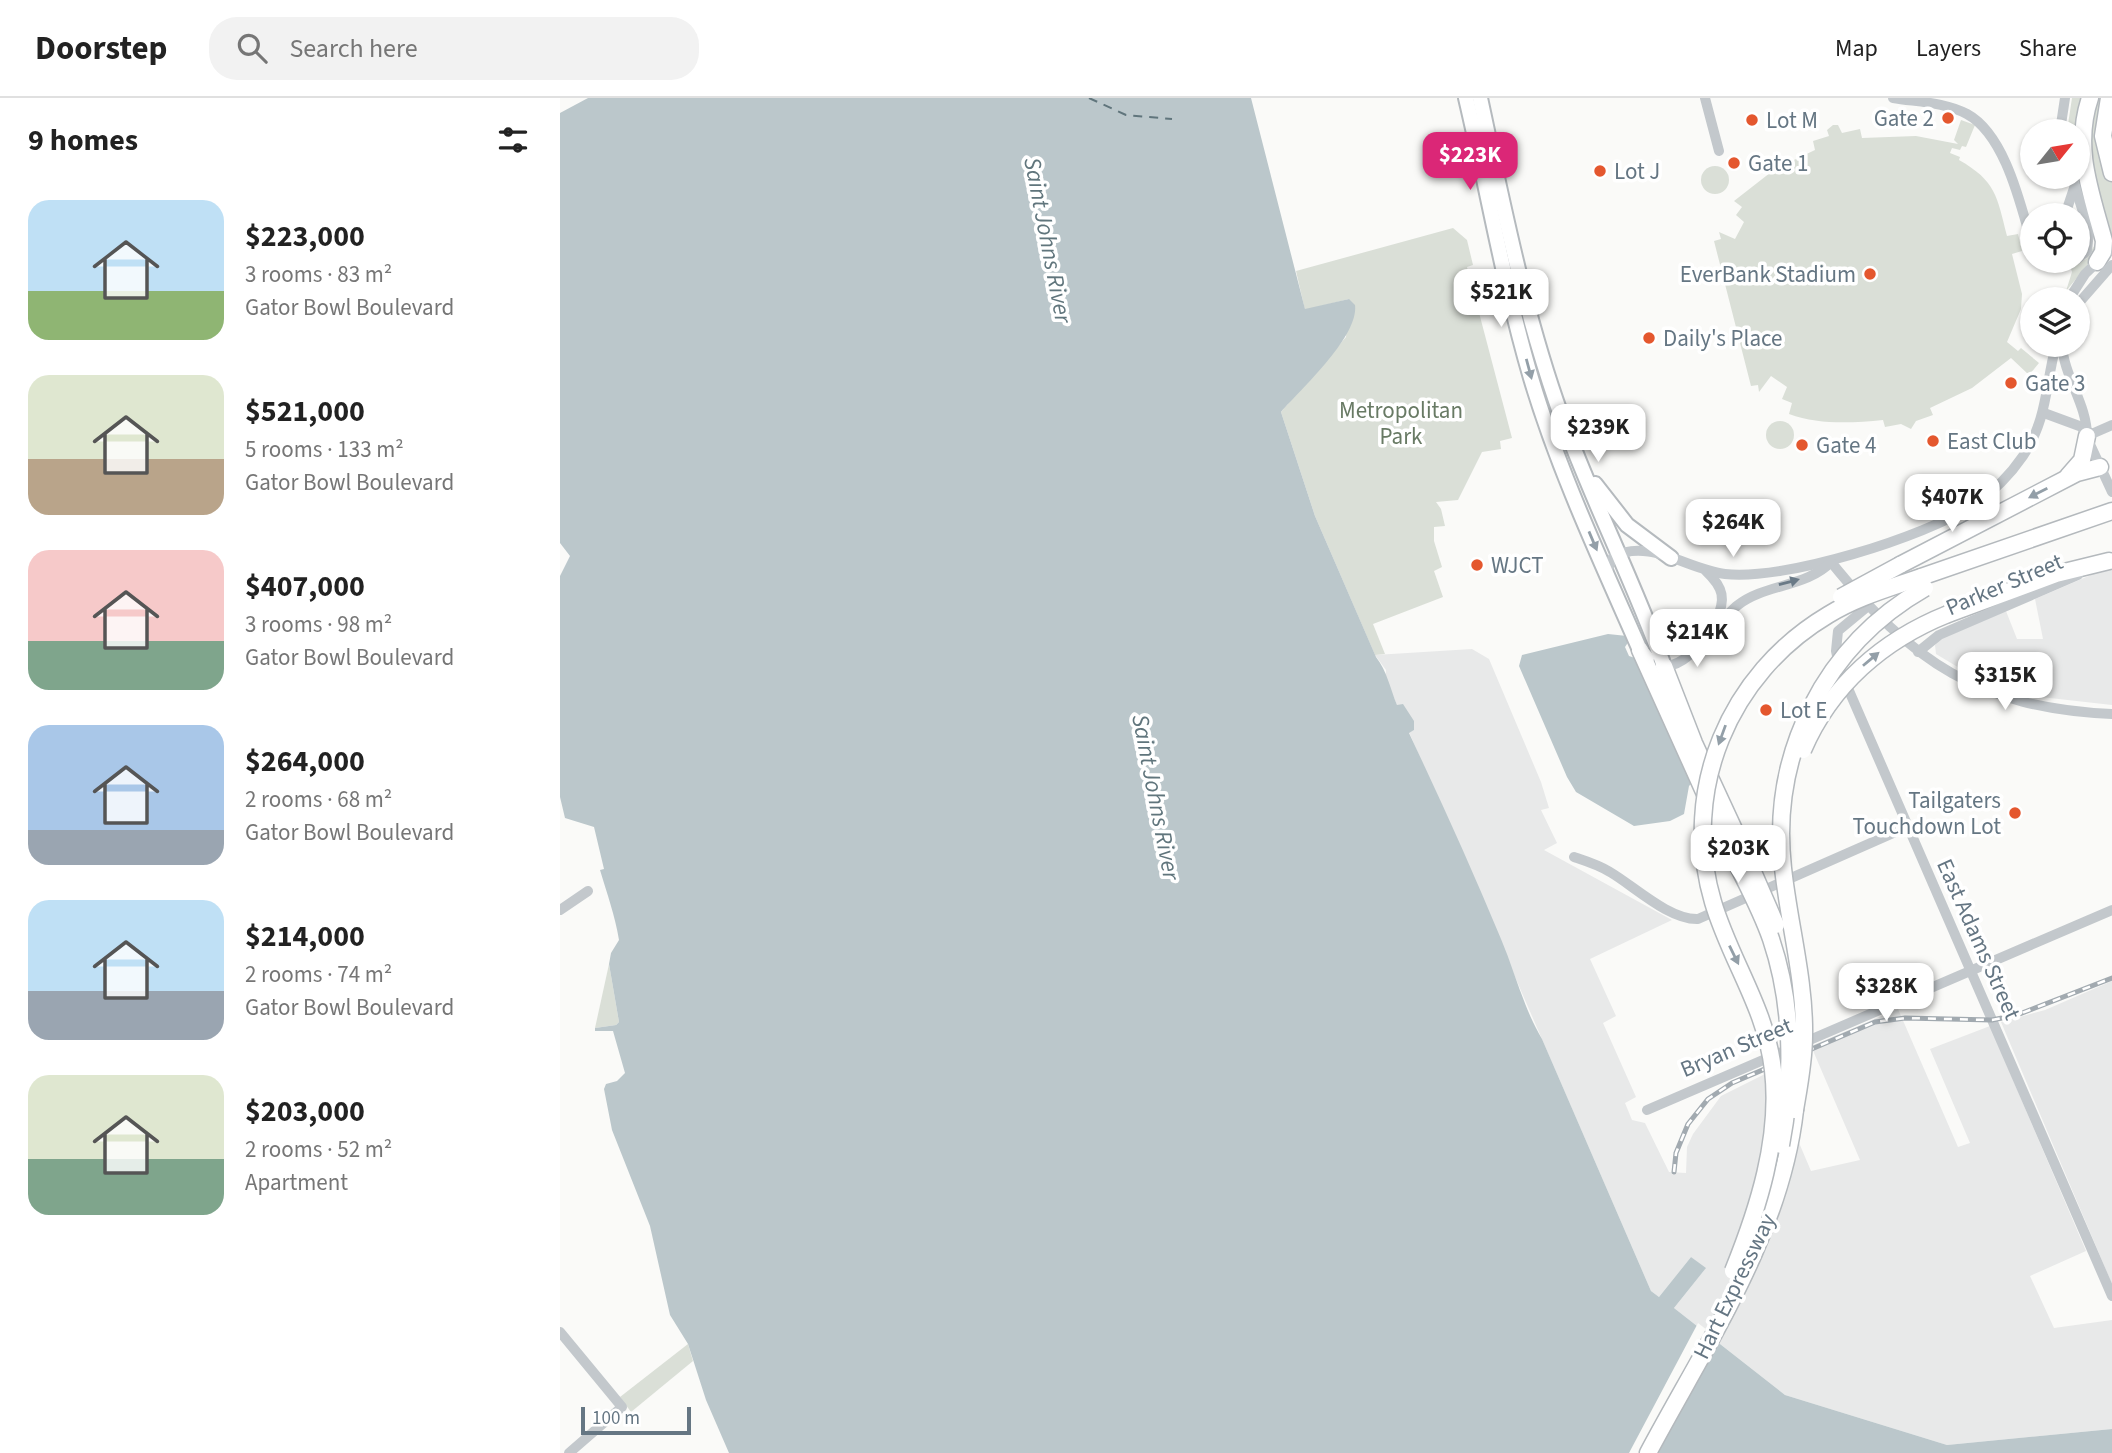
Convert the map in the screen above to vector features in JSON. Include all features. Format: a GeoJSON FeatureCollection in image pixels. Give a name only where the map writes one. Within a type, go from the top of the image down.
{"type":"FeatureCollection","features":[{"type":"Feature","properties":{"kind":"highway"},"geometry":{"type":"LineString","coordinates":[[2090,98],[2083,123],[2082,151],[2104,240],[2104,264]]}},
{"type":"Feature","properties":{"kind":"highway"},"geometry":{"type":"LineString","coordinates":[[2109,98],[2103,136],[2112,173]]}},
{"type":"Feature","properties":{"kind":"highway"},"geometry":{"type":"LineString","coordinates":[[2063,480],[2082,460],[2087,436]]}},
{"type":"Feature","properties":{"kind":"highway"},"geometry":{"type":"LineString","coordinates":[[1733,1270],[1763,1178],[1772,1136],[1775,1098],[1765,1026],[1717,915],[1704,855],[1704,816],[1709,782],[1720,740],[1738,700],[1759,663],[1797,625],[1828,604],[2063,480],[2100,467]]}},
{"type":"Feature","properties":{"kind":"highway"},"geometry":{"type":"LineString","coordinates":[[1738,700],[1787,645],[1842,607],[2112,511]]}},
{"type":"Feature","properties":{"kind":"highway"},"geometry":{"type":"LineString","coordinates":[[1796,1110],[1804,1045],[1804,1009],[1781,847],[1783,793],[1799,732],[1828,677],[1863,635],[1901,603],[1943,579],[2112,519]]}},
{"type":"Feature","properties":{"kind":"highway"},"geometry":{"type":"LineString","coordinates":[[1781,847],[1785,809],[1794,771],[1809,736],[1826,708],[1852,676],[1878,652],[1914,629],[1948,614],[2056,574],[2111,561]]}},
{"type":"Feature","properties":{"kind":"highway"},"geometry":{"type":"LineString","coordinates":[[1640,650],[1739,853],[1771,911],[1789,975],[1798,1041],[1796,1110]]}},
{"type":"Feature","properties":{"kind":"highway"},"geometry":{"type":"LineString","coordinates":[[1664,666],[1764,922],[1777,962],[1786,1010],[1789,1072],[1784,1128],[1775,1174],[1759,1222],[1733,1270]]}},
{"type":"Feature","properties":{"kind":"highway","name":"Hart Expressway"},"geometry":{"type":"LineString","coordinates":[[1648,1453],[1760,1241],[1783,1178],[1796,1110]]}},
{"type":"Feature","properties":{"kind":"highway","name":"Hart Expressway"},"geometry":{"type":"LineString","coordinates":[[1635,1453],[1733,1270]]}},
{"type":"Feature","properties":{"kind":"main road"},"geometry":{"type":"LineString","coordinates":[[1466,98],[1525,356],[1569,486],[1640,650],[1648,659],[1664,666]]}},
{"type":"Feature","properties":{"kind":"main road"},"geometry":{"type":"LineString","coordinates":[[1480,98],[1528,312],[1572,446],[1664,666]]}},
{"type":"Feature","properties":{"kind":"main road"},"geometry":{"type":"LineString","coordinates":[[1572,446],[1616,513],[1642,537],[1671,558]]}},
{"type":"Feature","properties":{"kind":"street"},"geometry":{"type":"LineString","coordinates":[[1705,98],[1719,151]]}},
{"type":"Feature","properties":{"kind":"street"},"geometry":{"type":"LineString","coordinates":[[1893,98],[1938,104],[1973,118],[2012,173],[2020,203]]}},
{"type":"Feature","properties":{"kind":"street"},"geometry":{"type":"LineString","coordinates":[[2062,119],[2065,98]]}},
{"type":"Feature","properties":{"kind":"street"},"geometry":{"type":"LineString","coordinates":[[2088,287],[2112,248]]}},
{"type":"Feature","properties":{"kind":"street"},"geometry":{"type":"LineString","coordinates":[[2081,287],[2104,264]]}},
{"type":"Feature","properties":{"kind":"street"},"geometry":{"type":"LineString","coordinates":[[1606,573],[1609,561],[1619,554],[1636,549],[1704,570],[1760,575],[1830,562],[1953,517],[1983,498],[2022,457],[2044,413],[2054,357]]}},
{"type":"Feature","properties":{"kind":"street"},"geometry":{"type":"LineString","coordinates":[[2064,357],[2065,368],[2085,418],[2087,436],[2112,492]]}},
{"type":"Feature","properties":{"kind":"street"},"geometry":{"type":"LineString","coordinates":[[2044,413],[2075,422],[2087,436]]}},
{"type":"Feature","properties":{"kind":"street"},"geometry":{"type":"LineString","coordinates":[[2087,436],[2112,425]]}},
{"type":"Feature","properties":{"kind":"street","name":"Parker Street"},"geometry":{"type":"LineString","coordinates":[[1918,652],[1939,635],[2111,561]]}},
{"type":"Feature","properties":{"kind":"street"},"geometry":{"type":"LineString","coordinates":[[1830,562],[1867,607],[1918,652],[1959,677],[2002,695],[2042,706],[2112,714]]}},
{"type":"Feature","properties":{"kind":"street"},"geometry":{"type":"LineString","coordinates":[[1664,666],[1681,663],[1712,630],[1753,595],[1815,574],[1830,562]]}},
{"type":"Feature","properties":{"kind":"street"},"geometry":{"type":"LineString","coordinates":[[1704,570],[1718,584],[1723,595],[1722,608],[1712,630]]}},
{"type":"Feature","properties":{"kind":"street","name":"East Adams Street"},"geometry":{"type":"LineString","coordinates":[[1867,607],[1842,627],[1836,636],[1836,651],[1844,680],[2112,1296]]}},
{"type":"Feature","properties":{"kind":"street"},"geometry":{"type":"LineString","coordinates":[[1574,857],[1608,870],[1651,901],[1684,916],[1698,919],[1907,827]]}},
{"type":"Feature","properties":{"kind":"street"},"geometry":{"type":"LineString","coordinates":[[560,910],[588,891]]}},
{"type":"Feature","properties":{"kind":"street","name":"Bryan Street"},"geometry":{"type":"LineString","coordinates":[[1647,1110],[2112,910]]}},
{"type":"Feature","properties":{"kind":"street"},"geometry":{"type":"LineString","coordinates":[[560,1332],[622,1407],[569,1453]]}},
{"type":"Feature","properties":{"kind":"shaded area"},"geometry":{"type":"Polygon","coordinates":[[[2112,566],[2112,705],[2041,697],[1996,685],[1966,672],[1936,654],[1935,645],[1938,640],[2006,611],[2017,639],[2043,639],[2035,599],[2112,566]]]}},
{"type":"Feature","properties":{"kind":"shaded area"},"geometry":{"type":"Polygon","coordinates":[[[1472,649],[1489,659],[1541,782],[1549,808],[1541,810],[1557,843],[1544,850],[1672,920],[1590,959],[1616,1016],[1603,1023],[1636,1097],[1625,1103],[1632,1120],[1645,1123],[1669,1172],[1686,1173],[1687,1147],[1693,1134],[1721,1096],[1769,1072],[1811,1171],[1860,1160],[1811,1046],[1898,1009],[1958,1147],[1970,1143],[1930,1049],[1990,1026],[2086,1251],[2030,1276],[2054,1328],[2112,1320],[2112,1429],[1947,1445],[1785,1395],[1674,1308],[1705,1269],[1691,1257],[1659,1297],[1651,1291],[1409,732],[1414,730],[1397,705],[1386,680],[1386,670],[1375,655],[1472,649]]]}},
{"type":"Feature","properties":{"kind":"shaded area"},"geometry":{"type":"Polygon","coordinates":[[[2112,981],[2112,1284],[2001,1022],[2045,1010],[2112,981]]]}},
{"type":"Feature","properties":{"kind":"green space"},"geometry":{"type":"Polygon","coordinates":[[[2072,98],[2088,98],[2083,119],[2069,119],[2072,98]]]}},
{"type":"Feature","properties":{"kind":"green space"},"geometry":{"type":"Polygon","coordinates":[[[2097,98],[2106,98],[2112,181],[2112,243],[2096,189],[2090,153],[2092,117],[2097,98]]]}},
{"type":"Feature","properties":{"kind":"green space","name":"EverBank Stadium"},"geometry":{"type":"Polygon","coordinates":[[[1961,120],[1975,125],[1966,147],[1962,146],[1960,150],[1952,148],[1950,153],[1960,157],[1959,160],[1988,183],[1997,200],[2007,236],[2018,234],[2020,252],[2012,254],[2020,287],[2020,311],[2007,342],[2018,351],[2020,349],[2020,357],[2032,357],[2039,363],[2029,375],[2011,358],[1972,388],[1930,408],[1933,415],[1916,421],[1911,429],[1901,424],[1885,427],[1883,420],[1824,422],[1789,414],[1792,403],[1782,399],[1787,387],[1771,376],[1759,392],[1758,385],[1751,386],[1714,241],[1721,239],[1719,232],[1735,239],[1744,222],[1736,215],[1742,207],[1734,201],[1775,169],[1815,150],[1813,141],[1829,136],[1827,130],[1833,125],[1838,125],[1842,133],[1860,129],[1862,138],[1916,136],[1958,144],[1954,140],[1961,120]]]}},
{"type":"Feature","properties":{"kind":"green space"},"geometry":{"type":"Polygon","coordinates":[[[1715,166],[1725,170],[1729,180],[1725,190],[1715,194],[1705,190],[1701,180],[1705,170],[1715,166]]]}},
{"type":"Feature","properties":{"kind":"green space"},"geometry":{"type":"Polygon","coordinates":[[[2090,175],[2100,250],[2090,262],[2090,253],[2096,243],[2090,220],[2090,203],[2085,203],[2082,189],[2090,189],[2090,175]]]}},
{"type":"Feature","properties":{"kind":"green space","name":"Metropolitan Park"},"geometry":{"type":"Polygon","coordinates":[[[1453,228],[1467,240],[1473,265],[1467,267],[1512,438],[1500,441],[1501,449],[1482,452],[1458,500],[1436,502],[1441,509],[1445,526],[1434,527],[1434,541],[1442,567],[1434,571],[1443,597],[1373,624],[1385,654],[1375,655],[1315,516],[1281,412],[1346,337],[1349,299],[1305,310],[1296,271],[1453,228]]]}},
{"type":"Feature","properties":{"kind":"green space"},"geometry":{"type":"Polygon","coordinates":[[[2072,273],[2081,273],[2069,287],[2072,273]]]}},
{"type":"Feature","properties":{"kind":"green space"},"geometry":{"type":"Polygon","coordinates":[[[1780,421],[1790,425],[1794,435],[1790,445],[1780,449],[1770,445],[1766,435],[1770,425],[1780,421]]]}},
{"type":"Feature","properties":{"kind":"green space"},"geometry":{"type":"Polygon","coordinates":[[[609,964],[619,1022],[616,1025],[595,1028],[609,964]]]}},
{"type":"Feature","properties":{"kind":"green space"},"geometry":{"type":"Polygon","coordinates":[[[688,1344],[693,1361],[631,1412],[620,1397],[688,1344]]]}},
{"type":"Feature","properties":{"kind":"water","name":"Saint Johns River"},"geometry":{"type":"Polygon","coordinates":[[[588,98],[1251,98],[1305,309],[1349,299],[1355,305],[1354,318],[1339,346],[1281,412],[1315,516],[1376,657],[1386,674],[1397,705],[1403,704],[1414,721],[1414,730],[1409,733],[1479,887],[1530,1015],[1651,1291],[1659,1297],[1691,1257],[1706,1268],[1674,1308],[1785,1395],[1947,1445],[2112,1429],[2112,1453],[729,1453],[706,1400],[688,1344],[670,1315],[650,1226],[612,1130],[604,1089],[606,1084],[617,1081],[625,1073],[613,1031],[595,1031],[595,1028],[616,1025],[619,1022],[609,964],[611,953],[619,940],[600,870],[604,869],[594,827],[565,818],[560,797],[560,576],[570,556],[560,543],[560,113],[588,98]]]}},
{"type":"Feature","properties":{"kind":"water"},"geometry":{"type":"Polygon","coordinates":[[[1608,634],[1627,636],[1629,641],[1625,647],[1629,656],[1635,658],[1693,782],[1689,786],[1684,814],[1670,821],[1634,826],[1576,792],[1519,666],[1522,655],[1608,634]]]}},
{"type":"Feature","properties":{"kind":"pier"},"geometry":{"type":"Polygon","coordinates":[[[1698,1323],[1716,1337],[1654,1453],[1629,1453],[1698,1323]]]}},
{"type":"Feature","properties":{"kind":"ferry route"},"geometry":{"type":"LineString","coordinates":[[1089,98],[1126,115],[1172,119]]}},
{"type":"Feature","properties":{"kind":"railway"},"geometry":{"type":"LineString","coordinates":[[1674,1172],[1676,1153],[1688,1124],[1708,1099],[1732,1083],[1875,1022],[1905,1018],[1992,1020],[2017,1015],[2112,978]]}},
{"type":"Feature","properties":{"kind":"place","name":"Gate 2"},"geometry":{"type":"Point","coordinates":[1948,118]}},
{"type":"Feature","properties":{"kind":"place","name":"Lot M"},"geometry":{"type":"Point","coordinates":[1752,120]}},
{"type":"Feature","properties":{"kind":"place","name":"Gate 1"},"geometry":{"type":"Point","coordinates":[1734,163]}},
{"type":"Feature","properties":{"kind":"place","name":"Lot J"},"geometry":{"type":"Point","coordinates":[1600,171]}},
{"type":"Feature","properties":{"kind":"place","name":"EverBank Stadium"},"geometry":{"type":"Point","coordinates":[1870,274]}},
{"type":"Feature","properties":{"kind":"place","name":"Daily's Place"},"geometry":{"type":"Point","coordinates":[1649,338]}},
{"type":"Feature","properties":{"kind":"place","name":"Gate 3"},"geometry":{"type":"Point","coordinates":[2011,383]}},
{"type":"Feature","properties":{"kind":"place","name":"East Club"},"geometry":{"type":"Point","coordinates":[1933,441]}},
{"type":"Feature","properties":{"kind":"place","name":"Gate 4"},"geometry":{"type":"Point","coordinates":[1802,445]}},
{"type":"Feature","properties":{"kind":"place","name":"WJCT"},"geometry":{"type":"Point","coordinates":[1477,565]}},
{"type":"Feature","properties":{"kind":"place","name":"Lot E"},"geometry":{"type":"Point","coordinates":[1766,710]}},
{"type":"Feature","properties":{"kind":"place","name":"Tailgaters Touchdown Lot"},"geometry":{"type":"Point","coordinates":[2015,813]}}]}
